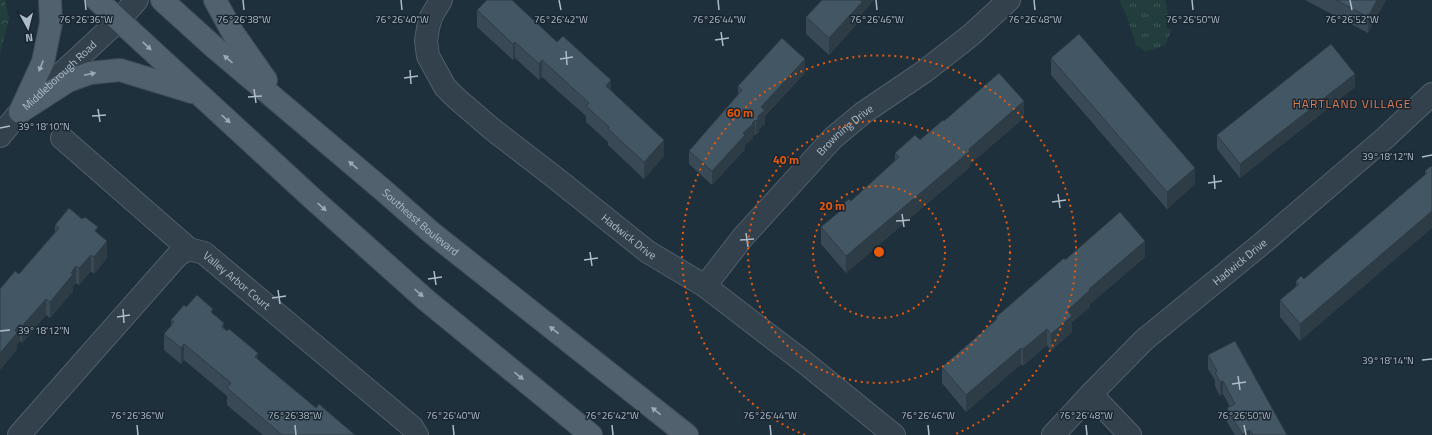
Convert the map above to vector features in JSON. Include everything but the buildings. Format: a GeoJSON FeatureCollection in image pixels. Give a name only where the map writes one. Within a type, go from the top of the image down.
{"type":"FeatureCollection","features":[{"type":"Feature","properties":{"kind":"main road"},"geometry":{"type":"LineString","coordinates":[[20,112],[43,62],[52,23],[50,0]]}},
{"type":"Feature","properties":{"kind":"main road"},"geometry":{"type":"LineString","coordinates":[[97,0],[313,199],[426,300],[591,435]]}},
{"type":"Feature","properties":{"kind":"main road","name":"Southeast Boulevard"},"geometry":{"type":"LineString","coordinates":[[162,0],[432,233],[687,435]]}},
{"type":"Feature","properties":{"kind":"main road"},"geometry":{"type":"LineString","coordinates":[[215,0],[233,33],[290,112]]}},
{"type":"Feature","properties":{"kind":"main road"},"geometry":{"type":"LineString","coordinates":[[20,112],[68,81],[90,73],[120,70],[197,93]]}},
{"type":"Feature","properties":{"kind":"street","name":"Middleborough Road"},"geometry":{"type":"LineString","coordinates":[[0,136],[20,112],[119,20],[137,0]]}},
{"type":"Feature","properties":{"kind":"street","name":"Hadwick Drive"},"geometry":{"type":"LineString","coordinates":[[441,0],[431,17],[428,28],[426,40],[428,56],[445,87],[456,98],[492,129],[648,252],[705,286],[804,362],[894,435]]}},
{"type":"Feature","properties":{"kind":"street","name":"Browning Drive"},"geometry":{"type":"LineString","coordinates":[[705,286],[743,237],[833,138],[863,113],[925,71],[959,44],[1009,0]]}},
{"type":"Feature","properties":{"kind":"street","name":"Hadwick Drive"},"geometry":{"type":"LineString","coordinates":[[1053,435],[1144,340],[1379,144],[1432,94]]}},
{"type":"Feature","properties":{"kind":"street"},"geometry":{"type":"LineString","coordinates":[[62,138],[189,249]]}},
{"type":"Feature","properties":{"kind":"street","name":"Valley Arbor Court"},"geometry":{"type":"LineString","coordinates":[[19,435],[178,255],[189,249],[204,253],[412,427],[417,435]]}},
{"type":"Feature","properties":{"kind":"street"},"geometry":{"type":"LineString","coordinates":[[1091,394],[1130,435]]}},
{"type":"Feature","properties":{"kind":"green space"},"geometry":{"type":"Polygon","coordinates":[[[0,0],[5,0],[9,18],[0,54],[0,0]]]}},
{"type":"Feature","properties":{"kind":"green space"},"geometry":{"type":"Polygon","coordinates":[[[1119,0],[1165,0],[1168,14],[1166,28],[1172,29],[1165,45],[1145,51],[1136,45],[1127,17],[1119,0]]]}},
{"type":"Feature","properties":{"kind":"district","name":"HARTLAND VILLAGE"},"geometry":{"type":"Point","coordinates":[1352,103]}}]}
